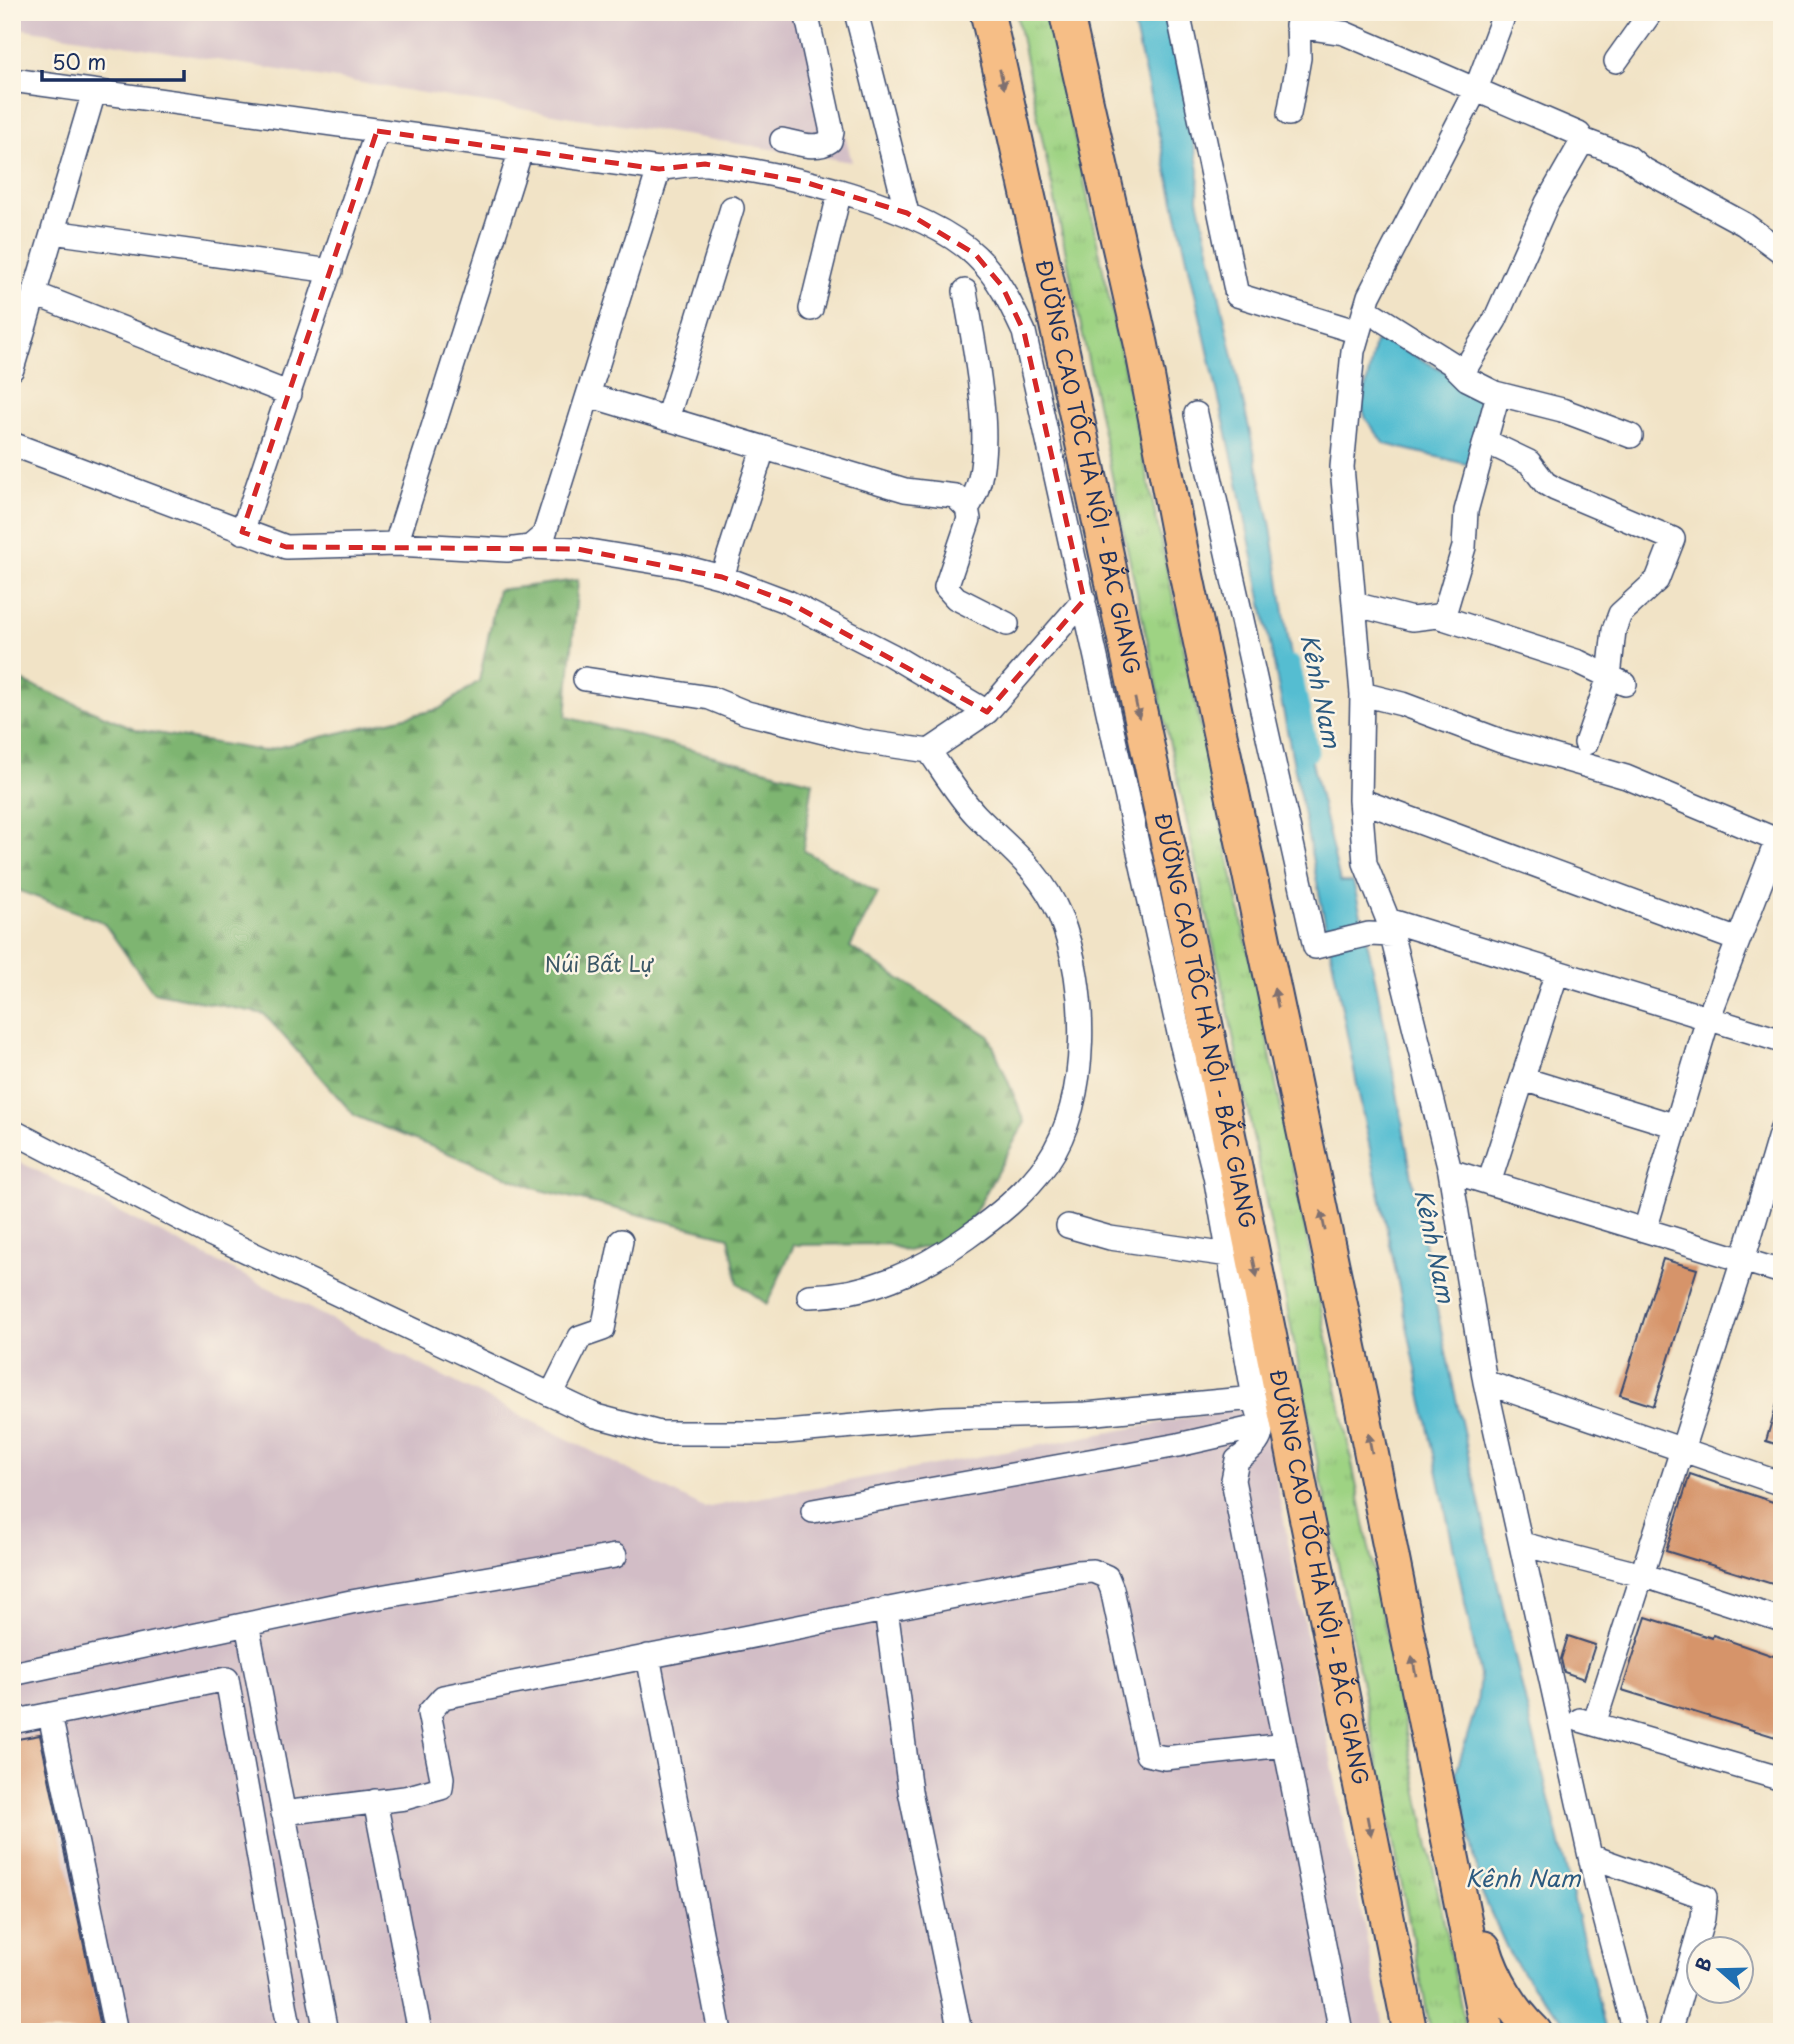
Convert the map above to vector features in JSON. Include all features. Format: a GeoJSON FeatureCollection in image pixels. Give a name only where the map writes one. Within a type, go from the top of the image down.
{"type":"FeatureCollection","features":[{"type":"Feature","properties":{"kind":"highway","name":"ĐƯỜNG CAO TỐC HÀ NỘI - BẮC GIANG"},"geometry":{"type":"LineString","coordinates":[[987,12],[1065,355],[1284,1401],[1410,2032]]}},
{"type":"Feature","properties":{"kind":"highway"},"geometry":{"type":"LineString","coordinates":[[1066,12],[1141,343],[1488,2032]]}},
{"type":"Feature","properties":{"kind":"highway"},"geometry":{"type":"LineString","coordinates":[[1427,1733],[1489,1965],[1520,2017],[1535,2032]]}},
{"type":"Feature","properties":{"kind":"street"},"geometry":{"type":"LineString","coordinates":[[782,139],[814,146],[823,146],[831,141],[832,132],[806,12]]}},
{"type":"Feature","properties":{"kind":"street"},"geometry":{"type":"LineString","coordinates":[[856,12],[907,214]]}},
{"type":"Feature","properties":{"kind":"street"},"geometry":{"type":"LineString","coordinates":[[1178,12],[1237,295],[1358,332]]}},
{"type":"Feature","properties":{"kind":"street"},"geometry":{"type":"LineString","coordinates":[[1505,12],[1476,89],[1369,296],[1353,351],[1342,467],[1362,694],[1360,800],[1365,863],[1450,1171],[1485,1382],[1590,1856],[1635,2032]]}},
{"type":"Feature","properties":{"kind":"street"},"geometry":{"type":"LineString","coordinates":[[1616,61],[1651,12]]}},
{"type":"Feature","properties":{"kind":"street"},"geometry":{"type":"LineString","coordinates":[[1289,114],[1299,58],[1298,19],[1344,33],[1580,134],[1583,140],[1628,157],[1641,168],[1744,224],[1782,252]]}},
{"type":"Feature","properties":{"kind":"street"},"geometry":{"type":"LineString","coordinates":[[12,80],[659,169],[705,164],[840,191],[907,214],[975,254],[1002,286],[1024,332],[1181,1042],[1214,1177],[1254,1398],[1262,1426],[1257,1446],[1237,1460],[1233,1473],[1341,2032]]}},
{"type":"Feature","properties":{"kind":"street"},"geometry":{"type":"LineString","coordinates":[[12,369],[94,92]]}},
{"type":"Feature","properties":{"kind":"street"},"geometry":{"type":"LineString","coordinates":[[242,532],[377,131]]}},
{"type":"Feature","properties":{"kind":"street"},"geometry":{"type":"LineString","coordinates":[[1462,374],[1496,320],[1547,203],[1583,140]]}},
{"type":"Feature","properties":{"kind":"street"},"geometry":{"type":"LineString","coordinates":[[396,544],[521,150]]}},
{"type":"Feature","properties":{"kind":"street"},"geometry":{"type":"LineString","coordinates":[[530,547],[544,536],[659,169]]}},
{"type":"Feature","properties":{"kind":"street"},"geometry":{"type":"LineString","coordinates":[[811,309],[840,191]]}},
{"type":"Feature","properties":{"kind":"street"},"geometry":{"type":"LineString","coordinates":[[667,419],[732,208]]}},
{"type":"Feature","properties":{"kind":"street"},"geometry":{"type":"LineString","coordinates":[[53,232],[331,271]]}},
{"type":"Feature","properties":{"kind":"street"},"geometry":{"type":"LineString","coordinates":[[965,290],[985,419],[981,477],[975,498],[967,508]]}},
{"type":"Feature","properties":{"kind":"street"},"geometry":{"type":"LineString","coordinates":[[35,295],[290,394]]}},
{"type":"Feature","properties":{"kind":"street"},"geometry":{"type":"LineString","coordinates":[[1365,309],[1495,393],[1562,410],[1631,436]]}},
{"type":"Feature","properties":{"kind":"street"},"geometry":{"type":"LineString","coordinates":[[1443,618],[1464,547],[1466,511],[1497,398],[1495,393]]}},
{"type":"Feature","properties":{"kind":"street"},"geometry":{"type":"LineString","coordinates":[[588,395],[905,490],[956,496],[967,508],[969,519],[946,587],[956,598],[1007,624]]}},
{"type":"Feature","properties":{"kind":"street"},"geometry":{"type":"LineString","coordinates":[[1196,414],[1315,947],[1383,930],[1557,972],[1782,1041]]}},
{"type":"Feature","properties":{"kind":"street"},"geometry":{"type":"LineString","coordinates":[[1485,441],[1529,462],[1555,489],[1673,539],[1657,580],[1620,614],[1614,630],[1617,680],[1586,743]]}},
{"type":"Feature","properties":{"kind":"street"},"geometry":{"type":"LineString","coordinates":[[12,444],[286,547],[396,544],[507,550],[530,547],[577,549],[680,566],[722,577],[788,602],[891,655],[987,712]]}},
{"type":"Feature","properties":{"kind":"street"},"geometry":{"type":"LineString","coordinates":[[722,577],[763,449]]}},
{"type":"Feature","properties":{"kind":"street"},"geometry":{"type":"LineString","coordinates":[[585,679],[710,698],[747,713],[860,741],[929,751],[987,712],[1084,600]]}},
{"type":"Feature","properties":{"kind":"street"},"geometry":{"type":"LineString","coordinates":[[1354,604],[1412,619],[1443,618],[1579,663],[1617,680]]}},
{"type":"Feature","properties":{"kind":"street"},"geometry":{"type":"LineString","coordinates":[[1362,694],[1402,704],[1501,741],[1626,777],[1777,840],[1708,1018],[1644,1230]]}},
{"type":"Feature","properties":{"kind":"street"},"geometry":{"type":"LineString","coordinates":[[809,1296],[836,1296],[873,1286],[928,1265],[1015,1203],[1049,1161],[1073,1105],[1082,1043],[1076,975],[1060,917],[1037,873],[974,813],[929,751]]}},
{"type":"Feature","properties":{"kind":"street"},"geometry":{"type":"LineString","coordinates":[[1360,800],[1738,940]]}},
{"type":"Feature","properties":{"kind":"street"},"geometry":{"type":"LineString","coordinates":[[1489,1182],[1557,972]]}},
{"type":"Feature","properties":{"kind":"street"},"geometry":{"type":"LineString","coordinates":[[1522,1079],[1676,1126]]}},
{"type":"Feature","properties":{"kind":"street"},"geometry":{"type":"LineString","coordinates":[[1594,1724],[1743,1260],[1782,1128]]}},
{"type":"Feature","properties":{"kind":"street"},"geometry":{"type":"LineString","coordinates":[[12,1131],[204,1231],[596,1416],[660,1433],[775,1433],[945,1418],[1086,1414],[1254,1398]]}},
{"type":"Feature","properties":{"kind":"street"},"geometry":{"type":"LineString","coordinates":[[1450,1171],[1782,1272]]}},
{"type":"Feature","properties":{"kind":"street"},"geometry":{"type":"LineString","coordinates":[[1068,1226],[1110,1238],[1228,1255]]}},
{"type":"Feature","properties":{"kind":"street"},"geometry":{"type":"LineString","coordinates":[[551,1395],[580,1337],[603,1329],[621,1241]]}},
{"type":"Feature","properties":{"kind":"street"},"geometry":{"type":"LineString","coordinates":[[1485,1382],[1682,1452],[1782,1484]]}},
{"type":"Feature","properties":{"kind":"street"},"geometry":{"type":"LineString","coordinates":[[813,1511],[1178,1445],[1262,1426]]}},
{"type":"Feature","properties":{"kind":"street"},"geometry":{"type":"LineString","coordinates":[[1522,1544],[1642,1575],[1782,1620]]}},
{"type":"Feature","properties":{"kind":"street"},"geometry":{"type":"LineString","coordinates":[[12,1674],[351,1602],[615,1556]]}},
{"type":"Feature","properties":{"kind":"street"},"geometry":{"type":"LineString","coordinates":[[284,1813],[405,1798],[441,1788],[442,1778],[429,1713],[443,1697],[1077,1572],[1093,1572],[1107,1577],[1112,1589],[1147,1754],[1166,1758],[1285,1745]]}},
{"type":"Feature","properties":{"kind":"street"},"geometry":{"type":"LineString","coordinates":[[886,1609],[910,1791],[960,2032]]}},
{"type":"Feature","properties":{"kind":"street"},"geometry":{"type":"LineString","coordinates":[[247,1624],[326,2032]]}},
{"type":"Feature","properties":{"kind":"street"},"geometry":{"type":"LineString","coordinates":[[648,1656],[720,2032]]}},
{"type":"Feature","properties":{"kind":"street"},"geometry":{"type":"LineString","coordinates":[[12,1722],[227,1679],[290,2032]]}},
{"type":"Feature","properties":{"kind":"street"},"geometry":{"type":"LineString","coordinates":[[1560,1714],[1782,1779]]}},
{"type":"Feature","properties":{"kind":"street"},"geometry":{"type":"LineString","coordinates":[[50,1715],[116,2032]]}},
{"type":"Feature","properties":{"kind":"street"},"geometry":{"type":"LineString","coordinates":[[375,1801],[420,2032]]}},
{"type":"Feature","properties":{"kind":"street"},"geometry":{"type":"LineString","coordinates":[[1590,1856],[1705,1897],[1703,1918],[1670,2032]]}},
{"type":"Feature","properties":{"kind":"highlighted area"},"geometry":{"type":"Polygon","coordinates":[[[377,131],[659,169],[705,164],[801,181],[907,213],[975,254],[1002,286],[1024,332],[1084,600],[987,712],[788,602],[722,577],[577,549],[286,547],[242,532],[377,131]]]}},
{"type":"Feature","properties":{"kind":"shaded area"},"geometry":{"type":"Polygon","coordinates":[[[12,12],[813,12],[852,162],[12,27],[12,12]]]}},
{"type":"Feature","properties":{"kind":"shaded area"},"geometry":{"type":"Polygon","coordinates":[[[12,1158],[704,1508],[1261,1404],[1385,2032],[12,2032],[12,1158]]]}},
{"type":"Feature","properties":{"kind":"green space"},"geometry":{"type":"Polygon","coordinates":[[[1016,12],[1048,12],[1263,1019],[1466,2032],[1431,2032],[1227,1005],[1124,534],[1016,12]]]}},
{"type":"Feature","properties":{"kind":"green space","name":"Núi Bất Lự"},"geometry":{"type":"Polygon","coordinates":[[[578,580],[566,717],[813,782],[803,850],[878,893],[850,947],[989,1036],[1025,1122],[960,1239],[907,1251],[887,1244],[794,1245],[767,1304],[738,1283],[729,1237],[537,1189],[355,1116],[264,1014],[153,992],[103,922],[12,888],[12,677],[138,730],[263,751],[439,709],[479,681],[498,590],[578,580]]]}},
{"type":"Feature","properties":{"kind":"water","name":"Kênh Nam"},"geometry":{"type":"Polygon","coordinates":[[[1131,12],[1168,12],[1199,170],[1198,199],[1271,527],[1298,702],[1340,882],[1353,882],[1387,1038],[1435,1300],[1475,1483],[1606,2032],[1569,2032],[1567,2023],[1539,1995],[1509,1953],[1482,1893],[1456,1772],[1477,1704],[1480,1675],[1363,1115],[1239,487],[1131,12]]]}},
{"type":"Feature","properties":{"kind":"water"},"geometry":{"type":"Polygon","coordinates":[[[1383,340],[1446,372],[1487,401],[1470,465],[1385,444],[1366,419],[1362,407],[1375,342],[1383,340]]]}},
{"type":"Feature","properties":{"kind":"building"},"geometry":{"type":"Polygon","coordinates":[[[1663,1259],[1697,1269],[1654,1406],[1620,1395],[1663,1259]]]}},
{"type":"Feature","properties":{"kind":"building"},"geometry":{"type":"Polygon","coordinates":[[[1778,1400],[1782,1401],[1782,1446],[1766,1441],[1778,1400]]]}},
{"type":"Feature","properties":{"kind":"building"},"geometry":{"type":"Polygon","coordinates":[[[1690,1474],[1782,1505],[1782,1587],[1666,1551],[1690,1474]]]}},
{"type":"Feature","properties":{"kind":"building"},"geometry":{"type":"Polygon","coordinates":[[[1646,1617],[1712,1638],[1713,1635],[1782,1659],[1782,1739],[1622,1690],[1646,1617]]]}},
{"type":"Feature","properties":{"kind":"building"},"geometry":{"type":"Polygon","coordinates":[[[1568,1636],[1595,1645],[1584,1679],[1564,1672],[1561,1659],[1568,1636]]]}},
{"type":"Feature","properties":{"kind":"building"},"geometry":{"type":"Polygon","coordinates":[[[40,1735],[102,2032],[12,2032],[12,1740],[40,1735]]]}},
{"type":"Feature","properties":{"kind":"waterway","name":"Kênh Nam"},"geometry":{"type":"LineString","coordinates":[[1291,665],[1309,752]]}}]}
